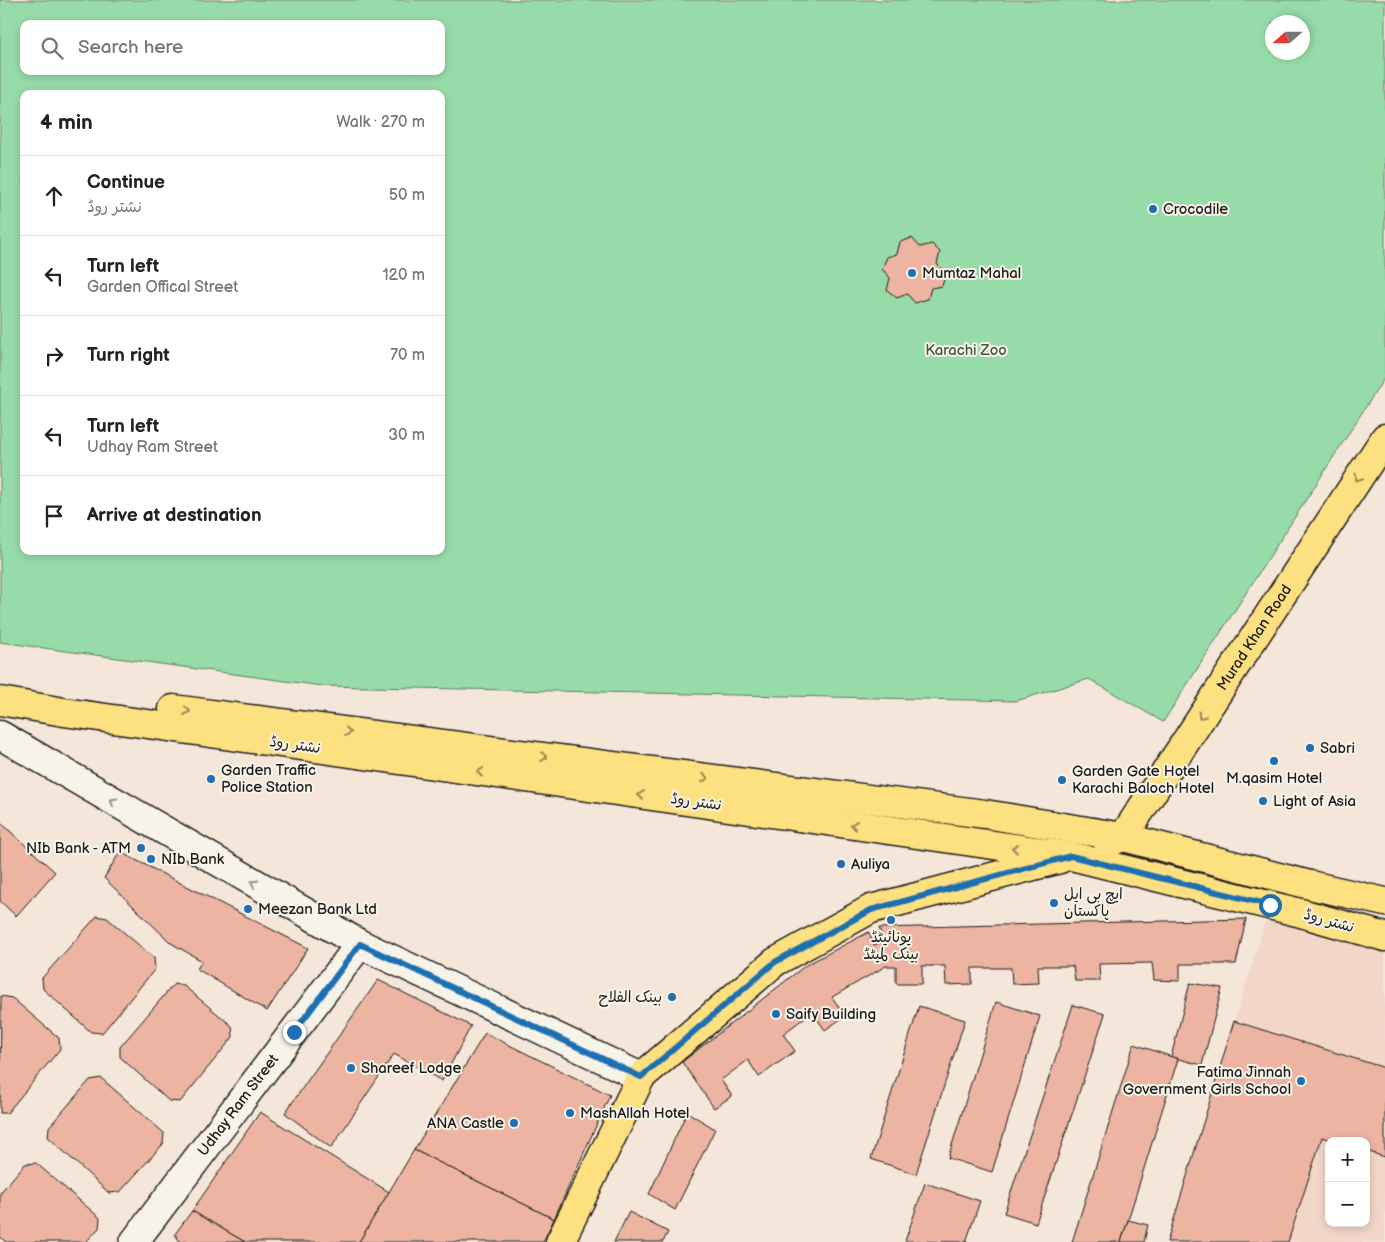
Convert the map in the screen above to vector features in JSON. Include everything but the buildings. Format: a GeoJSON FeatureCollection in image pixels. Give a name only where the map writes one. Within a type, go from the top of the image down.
{"type":"FeatureCollection","features":[{"type":"Feature","properties":{"kind":"main road","name":"Murad Khan Road"},"geometry":{"type":"LineString","coordinates":[[1123,837],[1385,438]]}},
{"type":"Feature","properties":{"kind":"main road","name":"نشتر روڈ"},"geometry":{"type":"LineString","coordinates":[[0,686],[985,814],[1123,837],[1310,885],[1385,902]]}},
{"type":"Feature","properties":{"kind":"main road","name":"نشتر روڈ"},"geometry":{"type":"LineString","coordinates":[[0,701],[74,714],[1071,856],[1301,913],[1385,937]]}},
{"type":"Feature","properties":{"kind":"main road"},"geometry":{"type":"LineString","coordinates":[[560,1242],[641,1077],[775,962],[871,910],[1071,856],[1123,837]]}},
{"type":"Feature","properties":{"kind":"street"},"geometry":{"type":"LineString","coordinates":[[0,735],[360,944],[641,1077]]}},
{"type":"Feature","properties":{"kind":"street","name":"Udhay Ram Street"},"geometry":{"type":"LineString","coordinates":[[134,1242],[360,944]]}},
{"type":"Feature","properties":{"kind":"shaded area","name":"Fatima Jinnah Government Girls School"},"geometry":{"type":"Polygon","coordinates":[[[1270,905],[1385,938],[1385,1242],[1167,1242],[1270,905]]]}},
{"type":"Feature","properties":{"kind":"green space","name":"Karachi Zoo"},"geometry":{"type":"Polygon","coordinates":[[[0,0],[1385,0],[1385,377],[1163,722],[1089,679],[1016,701],[322,686],[0,642],[0,0]]]}},
{"type":"Feature","properties":{"kind":"place","name":"Crocodile"},"geometry":{"type":"Point","coordinates":[1153,209]}},
{"type":"Feature","properties":{"kind":"place","name":"Mumtaz Mahal"},"geometry":{"type":"Point","coordinates":[912,273]}},
{"type":"Feature","properties":{"kind":"place","name":"Sabri"},"geometry":{"type":"Point","coordinates":[1310,748]}},
{"type":"Feature","properties":{"kind":"place","name":"M.qasim Hotel"},"geometry":{"type":"Point","coordinates":[1274,761]}},
{"type":"Feature","properties":{"kind":"place","name":"Garden Traffic Police Station"},"geometry":{"type":"Point","coordinates":[211,779]}},
{"type":"Feature","properties":{"kind":"place","name":"Garden Gate Hotel Karachi Baloch Hotel"},"geometry":{"type":"Point","coordinates":[1062,780]}},
{"type":"Feature","properties":{"kind":"place","name":"Light of Asia"},"geometry":{"type":"Point","coordinates":[1263,801]}},
{"type":"Feature","properties":{"kind":"place","name":"NIb Bank - ATM"},"geometry":{"type":"Point","coordinates":[141,848]}},
{"type":"Feature","properties":{"kind":"place","name":"NIb Bank"},"geometry":{"type":"Point","coordinates":[151,859]}},
{"type":"Feature","properties":{"kind":"place","name":"Auliya"},"geometry":{"type":"Point","coordinates":[841,864]}},
{"type":"Feature","properties":{"kind":"place","name":"ایچ بی ایل پاکستان"},"geometry":{"type":"Point","coordinates":[1054,903]}},
{"type":"Feature","properties":{"kind":"place","name":"Meezan Bank Ltd"},"geometry":{"type":"Point","coordinates":[248,909]}},
{"type":"Feature","properties":{"kind":"place","name":"یونائیٹڈ بینک لمیٹڈ"},"geometry":{"type":"Point","coordinates":[891,920]}},
{"type":"Feature","properties":{"kind":"place","name":"بینک الفلاح"},"geometry":{"type":"Point","coordinates":[672,997]}},
{"type":"Feature","properties":{"kind":"place","name":"Saify Building"},"geometry":{"type":"Point","coordinates":[776,1014]}},
{"type":"Feature","properties":{"kind":"place","name":"Shareef Lodge"},"geometry":{"type":"Point","coordinates":[351,1068]}},
{"type":"Feature","properties":{"kind":"place","name":"Fatima Jinnah Government Girls School"},"geometry":{"type":"Point","coordinates":[1301,1081]}},
{"type":"Feature","properties":{"kind":"place","name":"MashAllah Hotel"},"geometry":{"type":"Point","coordinates":[570,1113]}},
{"type":"Feature","properties":{"kind":"place","name":"ANA Castle"},"geometry":{"type":"Point","coordinates":[514,1123]}},
{"type":"Feature","properties":{"kind":"route"},"geometry":{"type":"LineString","coordinates":[[294,1032],[360,944],[641,1077],[775,962],[871,910],[1071,856],[1270,905]]}}]}
